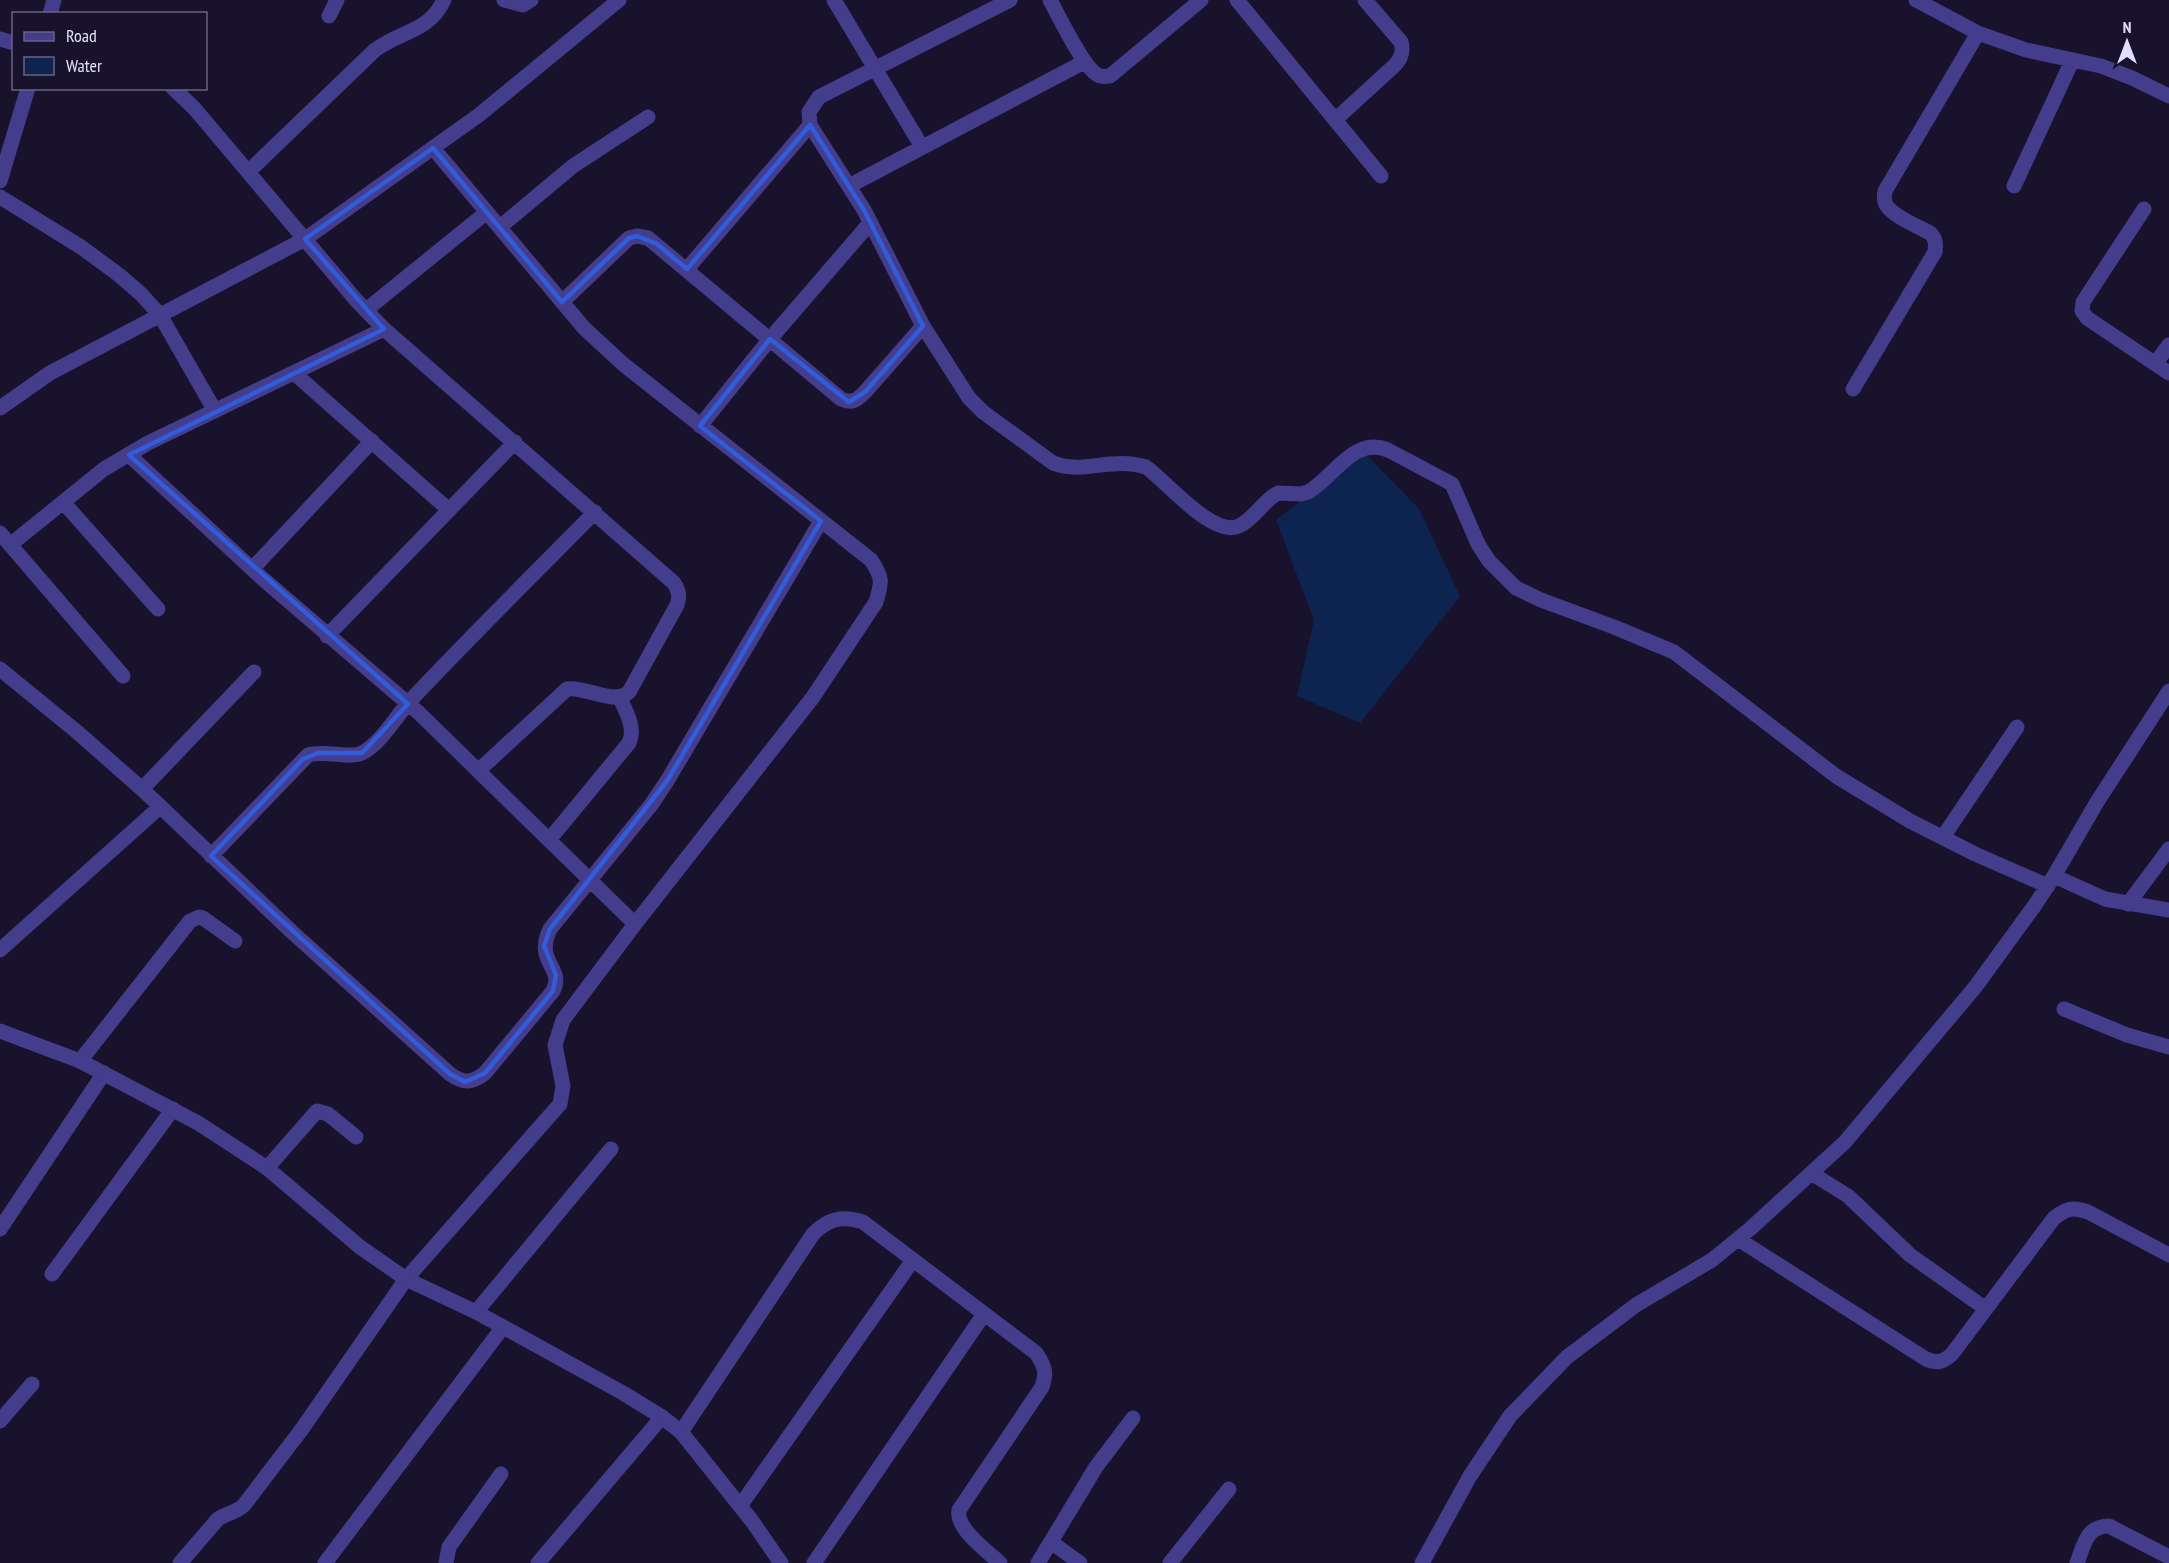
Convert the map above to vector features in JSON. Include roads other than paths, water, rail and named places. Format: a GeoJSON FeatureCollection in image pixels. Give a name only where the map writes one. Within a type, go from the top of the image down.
{"type":"FeatureCollection","features":[{"type":"Feature","properties":{"kind":"street"},"geometry":{"type":"LineString","coordinates":[[329,16],[337,0]]}},
{"type":"Feature","properties":{"kind":"street"},"geometry":{"type":"LineString","coordinates":[[248,172],[375,50],[396,37],[429,22],[444,0]]}},
{"type":"Feature","properties":{"kind":"street"},"geometry":{"type":"LineString","coordinates":[[504,0],[523,5],[531,0]]}},
{"type":"Feature","properties":{"kind":"street"},"geometry":{"type":"LineString","coordinates":[[0,408],[50,373],[305,239],[479,116],[619,0]]}},
{"type":"Feature","properties":{"kind":"street"},"geometry":{"type":"LineString","coordinates":[[834,0],[922,147]]}},
{"type":"Feature","properties":{"kind":"street"},"geometry":{"type":"LineString","coordinates":[[1010,0],[819,97],[809,112],[810,125],[870,223],[923,326],[969,398],[983,412],[1053,463],[1063,467],[1080,468],[1115,462],[1135,463],[1146,467],[1206,519],[1223,528],[1241,525],[1278,493],[1308,492],[1363,447],[1378,446],[1388,450],[1452,484],[1478,544],[1489,561],[1516,588],[1540,600],[1674,652],[1836,776],[1910,821],[1943,837],[2051,881],[2105,899],[2169,910]]}},
{"type":"Feature","properties":{"kind":"street"},"geometry":{"type":"LineString","coordinates":[[1050,0],[1084,62],[1100,76],[1110,76],[1201,0]]}},
{"type":"Feature","properties":{"kind":"street"},"geometry":{"type":"LineString","coordinates":[[1237,0],[1381,176]]}},
{"type":"Feature","properties":{"kind":"street"},"geometry":{"type":"LineString","coordinates":[[1336,119],[1400,60],[1403,49],[1401,42],[1365,0]]}},
{"type":"Feature","properties":{"kind":"street"},"geometry":{"type":"LineString","coordinates":[[1916,0],[1978,33],[2026,50],[2101,66],[2169,96]]}},
{"type":"Feature","properties":{"kind":"street"},"geometry":{"type":"LineString","coordinates":[[1853,389],[1935,252],[1934,237],[1892,212],[1884,200],[1885,191],[1978,33]]}},
{"type":"Feature","properties":{"kind":"street"},"geometry":{"type":"LineString","coordinates":[[2014,186],[2072,61]]}},
{"type":"Feature","properties":{"kind":"street"},"geometry":{"type":"LineString","coordinates":[[849,186],[1084,62]]}},
{"type":"Feature","properties":{"kind":"street"},"geometry":{"type":"LineString","coordinates":[[0,181],[27,90]]}},
{"type":"Feature","properties":{"kind":"street"},"geometry":{"type":"LineString","coordinates":[[175,90],[194,108],[384,329],[674,583],[680,597],[677,606],[629,692],[620,698],[614,698],[576,688],[567,689],[478,771]]}},
{"type":"Feature","properties":{"kind":"street"},"geometry":{"type":"LineString","coordinates":[[500,227],[573,166],[648,117]]}},
{"type":"Feature","properties":{"kind":"street"},"geometry":{"type":"LineString","coordinates":[[687,269],[810,125]]}},
{"type":"Feature","properties":{"kind":"street"},"geometry":{"type":"LineString","coordinates":[[180,1563],[218,1519],[233,1514],[244,1505],[302,1429],[406,1279],[560,1104],[563,1092],[555,1045],[563,1020],[813,696],[876,602],[881,586],[881,574],[871,560],[623,364],[584,328],[433,148]]}},
{"type":"Feature","properties":{"kind":"street"},"geometry":{"type":"LineString","coordinates":[[0,197],[81,247],[141,294],[160,315],[215,411]]}},
{"type":"Feature","properties":{"kind":"street"},"geometry":{"type":"LineString","coordinates":[[2144,210],[2083,302],[2082,311],[2087,318],[2169,373]]}},
{"type":"Feature","properties":{"kind":"street"},"geometry":{"type":"LineString","coordinates":[[366,310],[487,212]]}},
{"type":"Feature","properties":{"kind":"street"},"geometry":{"type":"LineString","coordinates":[[700,426],[770,339],[870,223]]}},
{"type":"Feature","properties":{"kind":"street"},"geometry":{"type":"LineString","coordinates":[[562,302],[629,238],[637,236],[648,238],[841,399],[849,402],[857,400],[865,392],[923,326]]}},
{"type":"Feature","properties":{"kind":"street"},"geometry":{"type":"LineString","coordinates":[[123,676],[5,539],[63,502],[104,469],[129,454],[384,329]]}},
{"type":"Feature","properties":{"kind":"street"},"geometry":{"type":"LineString","coordinates":[[2156,364],[2169,345]]}},
{"type":"Feature","properties":{"kind":"street"},"geometry":{"type":"LineString","coordinates":[[294,373],[450,510]]}},
{"type":"Feature","properties":{"kind":"street"},"geometry":{"type":"LineString","coordinates":[[252,569],[372,441]]}},
{"type":"Feature","properties":{"kind":"street"},"geometry":{"type":"LineString","coordinates":[[327,636],[514,442]]}},
{"type":"Feature","properties":{"kind":"street"},"geometry":{"type":"LineString","coordinates":[[129,454],[252,569],[408,704],[635,924]]}},
{"type":"Feature","properties":{"kind":"street"},"geometry":{"type":"LineString","coordinates":[[63,502],[158,609]]}},
{"type":"Feature","properties":{"kind":"street"},"geometry":{"type":"LineString","coordinates":[[211,856],[303,759],[318,753],[352,756],[362,753],[378,739],[408,704],[595,512]]}},
{"type":"Feature","properties":{"kind":"street"},"geometry":{"type":"LineString","coordinates":[[0,669],[142,789],[292,932],[450,1074],[465,1082],[474,1081],[485,1073],[553,991],[557,983],[556,975],[544,956],[546,938],[550,929],[591,881],[667,781],[821,521]]}},
{"type":"Feature","properties":{"kind":"street"},"geometry":{"type":"LineString","coordinates":[[142,789],[254,672]]}},
{"type":"Feature","properties":{"kind":"street"},"geometry":{"type":"LineString","coordinates":[[1422,1563],[1470,1476],[1510,1416],[1567,1357],[1636,1305],[1712,1260],[1845,1142],[1976,986],[2051,881],[2097,802],[2169,691]]}},
{"type":"Feature","properties":{"kind":"street"},"geometry":{"type":"LineString","coordinates":[[549,840],[629,743],[632,736],[631,727],[620,698]]}},
{"type":"Feature","properties":{"kind":"street"},"geometry":{"type":"LineString","coordinates":[[1943,837],[2017,727]]}},
{"type":"Feature","properties":{"kind":"street"},"geometry":{"type":"LineString","coordinates":[[0,950],[160,807]]}},
{"type":"Feature","properties":{"kind":"street"},"geometry":{"type":"LineString","coordinates":[[2128,904],[2169,849]]}},
{"type":"Feature","properties":{"kind":"street"},"geometry":{"type":"LineString","coordinates":[[80,1060],[190,921],[203,918],[235,941]]}},
{"type":"Feature","properties":{"kind":"street"},"geometry":{"type":"LineString","coordinates":[[2064,1009],[2127,1035],[2169,1047]]}},
{"type":"Feature","properties":{"kind":"street"},"geometry":{"type":"LineString","coordinates":[[0,1031],[80,1060],[198,1123],[267,1168],[360,1247],[406,1279],[476,1312],[662,1417],[681,1432],[740,1506],[781,1563]]}},
{"type":"Feature","properties":{"kind":"street"},"geometry":{"type":"LineString","coordinates":[[0,1229],[104,1073]]}},
{"type":"Feature","properties":{"kind":"street"},"geometry":{"type":"LineString","coordinates":[[52,1274],[173,1109]]}},
{"type":"Feature","properties":{"kind":"street"},"geometry":{"type":"LineString","coordinates":[[267,1168],[317,1111],[328,1114],[356,1137]]}},
{"type":"Feature","properties":{"kind":"street"},"geometry":{"type":"LineString","coordinates":[[476,1312],[611,1149]]}},
{"type":"Feature","properties":{"kind":"street"},"geometry":{"type":"LineString","coordinates":[[1810,1173],[1848,1196],[1910,1255],[1986,1309]]}},
{"type":"Feature","properties":{"kind":"street"},"geometry":{"type":"LineString","coordinates":[[1738,1239],[1926,1359],[1935,1362],[1943,1362],[1952,1354],[2054,1218],[2068,1208],[2079,1208],[2088,1212],[2169,1255]]}},
{"type":"Feature","properties":{"kind":"street"},"geometry":{"type":"LineString","coordinates":[[681,1432],[813,1234],[823,1224],[838,1218],[852,1218],[863,1222],[1036,1353],[1043,1363],[1046,1376],[1042,1388],[959,1510],[958,1516],[962,1527],[1000,1563]]}},
{"type":"Feature","properties":{"kind":"street"},"geometry":{"type":"LineString","coordinates":[[740,1506],[913,1260]]}},
{"type":"Feature","properties":{"kind":"street"},"geometry":{"type":"LineString","coordinates":[[814,1563],[984,1314]]}},
{"type":"Feature","properties":{"kind":"street"},"geometry":{"type":"LineString","coordinates":[[325,1563],[502,1327]]}},
{"type":"Feature","properties":{"kind":"street"},"geometry":{"type":"LineString","coordinates":[[0,1421],[32,1384]]}},
{"type":"Feature","properties":{"kind":"street"},"geometry":{"type":"LineString","coordinates":[[538,1563],[662,1417]]}},
{"type":"Feature","properties":{"kind":"street"},"geometry":{"type":"LineString","coordinates":[[1038,1563],[1096,1467],[1133,1419]]}},
{"type":"Feature","properties":{"kind":"street"},"geometry":{"type":"LineString","coordinates":[[446,1563],[449,1547],[501,1474]]}},
{"type":"Feature","properties":{"kind":"street"},"geometry":{"type":"LineString","coordinates":[[1170,1563],[1228,1489]]}},
{"type":"Feature","properties":{"kind":"street"},"geometry":{"type":"LineString","coordinates":[[2077,1563],[2086,1539],[2091,1531],[2099,1526],[2109,1526],[2169,1557]]}},
{"type":"Feature","properties":{"kind":"street"},"geometry":{"type":"LineString","coordinates":[[1051,1542],[1080,1563]]}},
{"type":"Feature","properties":{"kind":"water"},"geometry":{"type":"Polygon","coordinates":[[[1364,452],[1419,509],[1460,596],[1360,723],[1297,696],[1314,620],[1276,520],[1364,452]]]}}]}
